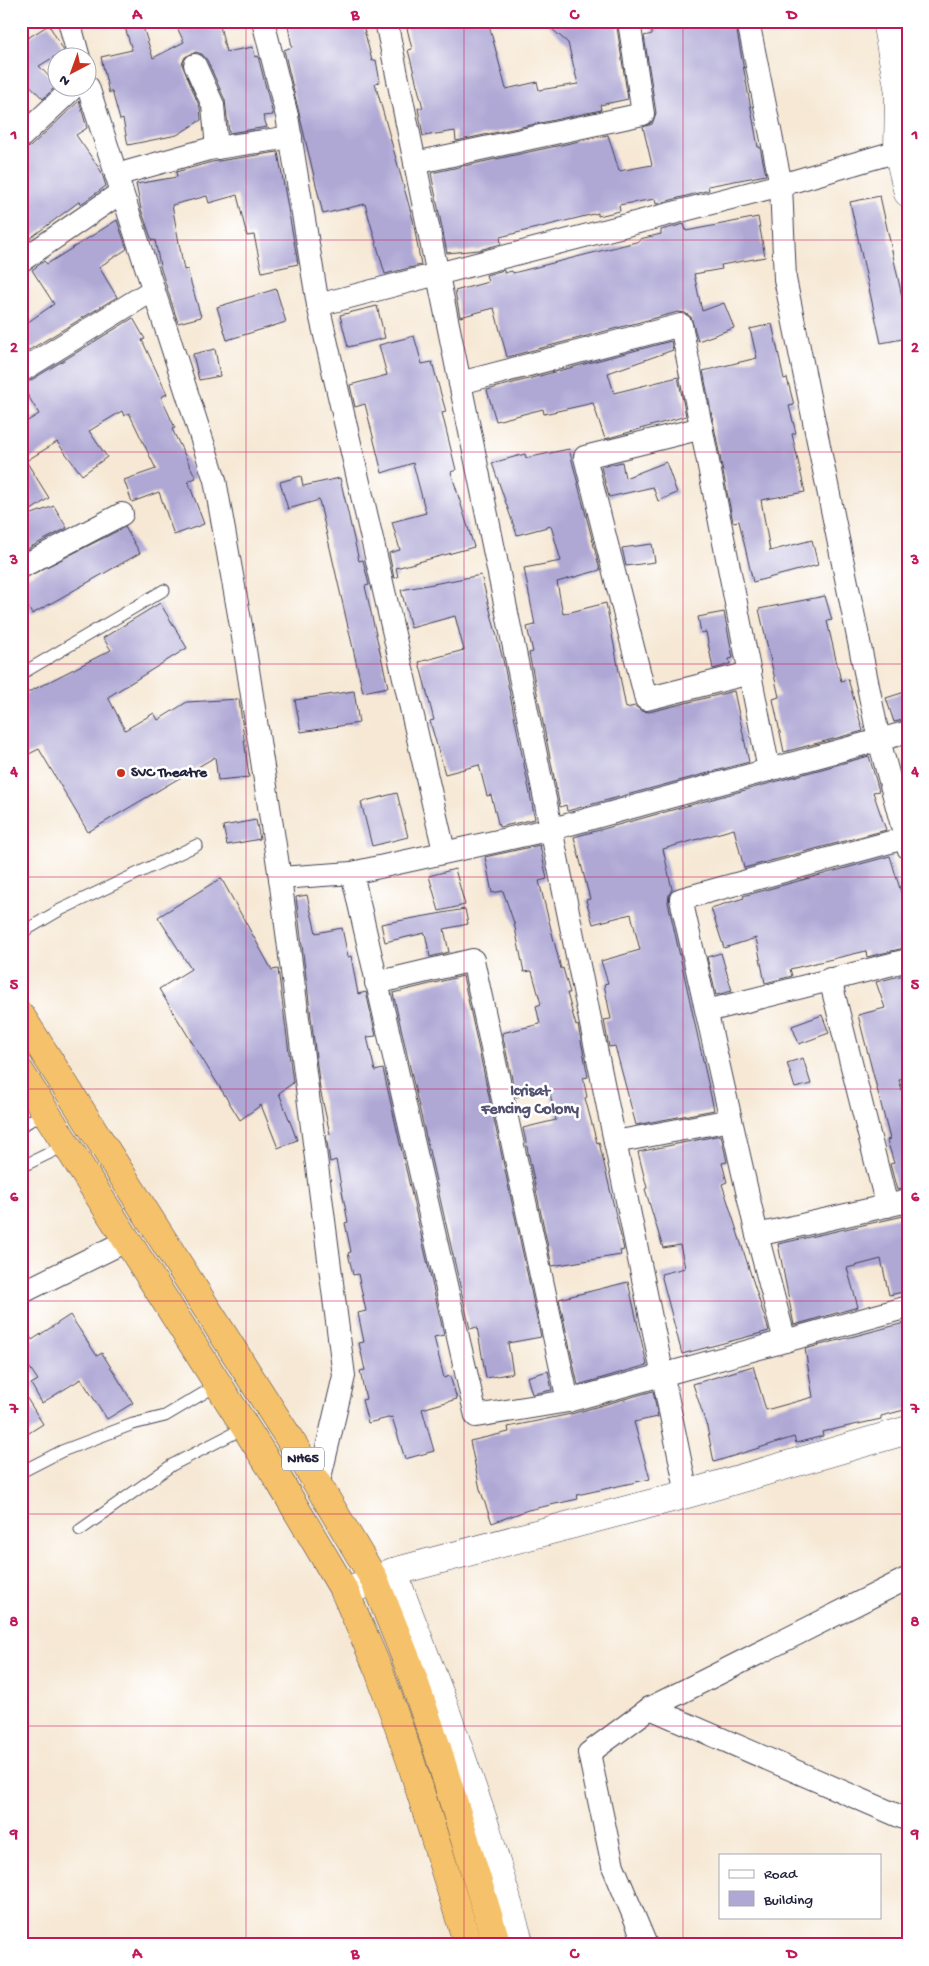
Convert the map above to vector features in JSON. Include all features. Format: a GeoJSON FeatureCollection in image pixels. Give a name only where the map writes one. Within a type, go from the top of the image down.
{"type":"FeatureCollection","features":[{"type":"Feature","properties":{"kind":"highway","name":"NH65"},"geometry":{"type":"LineString","coordinates":[[21,1016],[318,1486],[383,1575],[407,1661],[437,1748],[497,1945]]}},
{"type":"Feature","properties":{"kind":"highway","name":"NH65"},"geometry":{"type":"LineString","coordinates":[[21,1073],[246,1427],[345,1592],[379,1671],[410,1759],[468,1945]]}},
{"type":"Feature","properties":{"kind":"street"},"geometry":{"type":"LineString","coordinates":[[69,21],[76,48]]}},
{"type":"Feature","properties":{"kind":"street"},"geometry":{"type":"LineString","coordinates":[[263,21],[291,137],[318,305],[444,851]]}},
{"type":"Feature","properties":{"kind":"street"},"geometry":{"type":"LineString","coordinates":[[386,21],[687,1494]]}},
{"type":"Feature","properties":{"kind":"street"},"geometry":{"type":"LineString","coordinates":[[415,162],[642,114],[629,21]]}},
{"type":"Feature","properties":{"kind":"street"},"geometry":{"type":"LineString","coordinates":[[748,21],[782,185],[785,279],[879,740],[906,843],[681,898],[757,1235],[785,1342]]}},
{"type":"Feature","properties":{"kind":"street"},"geometry":{"type":"LineString","coordinates":[[886,21],[904,91],[898,151],[908,193]]}},
{"type":"Feature","properties":{"kind":"street"},"geometry":{"type":"LineString","coordinates":[[195,65],[213,105],[217,148]]}},
{"type":"Feature","properties":{"kind":"street"},"geometry":{"type":"LineString","coordinates":[[21,137],[62,98]]}},
{"type":"Feature","properties":{"kind":"street"},"geometry":{"type":"LineString","coordinates":[[91,98],[215,480],[242,637],[280,878],[344,1376],[318,1486]]}},
{"type":"Feature","properties":{"kind":"street"},"geometry":{"type":"LineString","coordinates":[[21,261],[118,184],[217,148],[291,137]]}},
{"type":"Feature","properties":{"kind":"street"},"geometry":{"type":"LineString","coordinates":[[318,305],[782,185],[898,151]]}},
{"type":"Feature","properties":{"kind":"street"},"geometry":{"type":"LineString","coordinates":[[21,371],[152,290]]}},
{"type":"Feature","properties":{"kind":"street"},"geometry":{"type":"LineString","coordinates":[[460,383],[681,325],[769,770]]}},
{"type":"Feature","properties":{"kind":"street"},"geometry":{"type":"LineString","coordinates":[[702,428],[585,457],[646,699],[750,673]]}},
{"type":"Feature","properties":{"kind":"street"},"geometry":{"type":"LineString","coordinates":[[21,567],[122,514]]}},
{"type":"Feature","properties":{"kind":"street"},"geometry":{"type":"LineString","coordinates":[[280,878],[352,872],[552,829],[908,732]]}},
{"type":"Feature","properties":{"kind":"street"},"geometry":{"type":"LineString","coordinates":[[352,872],[476,1416],[568,1401],[908,1307]]}},
{"type":"Feature","properties":{"kind":"street"},"geometry":{"type":"LineString","coordinates":[[376,984],[473,960],[568,1401]]}},
{"type":"Feature","properties":{"kind":"street"},"geometry":{"type":"LineString","coordinates":[[707,1011],[908,960]]}},
{"type":"Feature","properties":{"kind":"street"},"geometry":{"type":"LineString","coordinates":[[757,1235],[897,1203],[830,980]]}},
{"type":"Feature","properties":{"kind":"street"},"geometry":{"type":"LineString","coordinates":[[616,1142],[731,1120]]}},
{"type":"Feature","properties":{"kind":"street"},"geometry":{"type":"LineString","coordinates":[[21,1293],[128,1240]]}},
{"type":"Feature","properties":{"kind":"street"},"geometry":{"type":"LineString","coordinates":[[345,1592],[383,1575],[687,1494],[908,1430]]}},
{"type":"Feature","properties":{"kind":"street"},"geometry":{"type":"LineString","coordinates":[[383,1575],[442,1700],[484,1821],[520,1945]]}},
{"type":"Feature","properties":{"kind":"street"},"geometry":{"type":"LineString","coordinates":[[646,1945],[613,1866],[589,1753],[650,1708],[908,1578]]}},
{"type":"Feature","properties":{"kind":"street"},"geometry":{"type":"LineString","coordinates":[[650,1708],[908,1820]]}},
{"type":"Feature","properties":{"kind":"lane"},"geometry":{"type":"LineString","coordinates":[[21,674],[164,590]]}},
{"type":"Feature","properties":{"kind":"lane"},"geometry":{"type":"LineString","coordinates":[[21,933],[60,910],[197,844]]}},
{"type":"Feature","properties":{"kind":"lane"},"geometry":{"type":"LineString","coordinates":[[21,1126],[46,1112]]}},
{"type":"Feature","properties":{"kind":"lane"},"geometry":{"type":"LineString","coordinates":[[21,1168],[66,1144]]}},
{"type":"Feature","properties":{"kind":"lane"},"geometry":{"type":"LineString","coordinates":[[21,1472],[62,1451],[133,1424],[165,1416],[219,1384]]}},
{"type":"Feature","properties":{"kind":"lane"},"geometry":{"type":"LineString","coordinates":[[80,1530],[172,1465],[246,1427]]}},
{"type":"Feature","properties":{"kind":"building"},"geometry":{"type":"Polygon","coordinates":[[[123,21],[141,21],[153,58],[184,42],[174,21],[219,21],[226,52],[253,47],[255,57],[258,56],[273,115],[263,116],[267,127],[229,133],[225,100],[207,60],[202,54],[196,52],[185,57],[182,64],[200,108],[201,120],[177,135],[128,145],[123,119],[120,120],[112,91],[109,93],[101,57],[132,50],[123,21]]]}},
{"type":"Feature","properties":{"kind":"building"},"geometry":{"type":"Polygon","coordinates":[[[287,21],[362,21],[372,61],[376,60],[380,82],[375,83],[413,220],[421,265],[385,274],[365,204],[323,214],[284,50],[292,47],[287,21]]]}},
{"type":"Feature","properties":{"kind":"building"},"geometry":{"type":"Polygon","coordinates":[[[417,21],[488,21],[506,89],[537,82],[539,90],[578,84],[568,43],[543,21],[616,21],[628,99],[600,105],[601,110],[456,141],[455,131],[423,136],[418,108],[423,108],[408,50],[412,49],[406,24],[417,21]]]}},
{"type":"Feature","properties":{"kind":"building"},"geometry":{"type":"Polygon","coordinates":[[[650,21],[735,21],[758,147],[760,147],[766,175],[708,186],[709,190],[656,204],[655,199],[619,205],[620,211],[598,216],[598,213],[500,237],[501,244],[479,250],[447,253],[431,173],[608,135],[619,171],[652,165],[643,127],[652,124],[656,113],[644,36],[652,34],[650,21]]]}},
{"type":"Feature","properties":{"kind":"building"},"geometry":{"type":"Polygon","coordinates":[[[49,25],[62,48],[48,48],[48,61],[39,66],[48,76],[48,94],[43,99],[21,76],[21,42],[49,25]]]}},
{"type":"Feature","properties":{"kind":"building"},"geometry":{"type":"Polygon","coordinates":[[[79,101],[87,128],[76,135],[101,171],[106,186],[81,204],[80,201],[21,245],[21,150],[30,147],[79,101]]]}},
{"type":"Feature","properties":{"kind":"building"},"geometry":{"type":"Polygon","coordinates":[[[278,152],[298,264],[262,272],[254,235],[247,236],[237,195],[209,203],[207,196],[172,205],[184,270],[187,269],[201,317],[178,323],[160,266],[155,240],[152,241],[141,209],[136,184],[177,177],[176,172],[212,162],[278,152]]]}},
{"type":"Feature","properties":{"kind":"building"},"geometry":{"type":"Polygon","coordinates":[[[880,196],[908,324],[908,338],[881,343],[850,202],[880,196]]]}},
{"type":"Feature","properties":{"kind":"building"},"geometry":{"type":"Polygon","coordinates":[[[758,217],[765,257],[721,265],[722,269],[694,274],[702,311],[724,303],[734,328],[698,341],[691,317],[685,313],[678,312],[507,357],[494,308],[460,317],[455,291],[488,282],[486,275],[504,270],[504,273],[512,271],[513,273],[640,241],[640,239],[661,234],[661,230],[684,224],[686,231],[758,217]]]}},
{"type":"Feature","properties":{"kind":"building"},"geometry":{"type":"Polygon","coordinates":[[[117,220],[127,249],[99,267],[117,297],[21,355],[21,327],[54,304],[32,270],[44,261],[47,264],[117,220]]]}},
{"type":"Feature","properties":{"kind":"building"},"geometry":{"type":"Polygon","coordinates":[[[276,289],[286,322],[227,340],[217,307],[276,289]]]}},
{"type":"Feature","properties":{"kind":"building"},"geometry":{"type":"Polygon","coordinates":[[[377,306],[385,338],[348,347],[340,315],[377,306]]]}},
{"type":"Feature","properties":{"kind":"building"},"geometry":{"type":"Polygon","coordinates":[[[133,318],[145,339],[142,340],[167,394],[161,397],[175,428],[172,429],[196,478],[188,481],[204,524],[174,535],[159,492],[132,502],[124,480],[156,469],[129,413],[124,416],[122,411],[89,431],[107,457],[82,475],[57,442],[26,461],[49,498],[21,517],[21,425],[39,414],[21,384],[28,382],[133,318]]]}},
{"type":"Feature","properties":{"kind":"building"},"geometry":{"type":"Polygon","coordinates":[[[772,324],[784,379],[787,378],[794,405],[789,406],[796,433],[792,434],[805,492],[761,500],[770,551],[812,540],[818,565],[753,582],[739,521],[733,522],[703,371],[757,358],[750,329],[772,324]]]}},
{"type":"Feature","properties":{"kind":"building"},"geometry":{"type":"Polygon","coordinates":[[[414,336],[422,364],[432,362],[446,412],[442,413],[456,470],[451,472],[474,547],[396,568],[398,577],[394,578],[389,553],[400,550],[392,522],[426,513],[413,463],[382,473],[365,404],[355,407],[350,385],[387,375],[379,345],[414,336]]]}},
{"type":"Feature","properties":{"kind":"building"},"geometry":{"type":"Polygon","coordinates":[[[671,341],[673,350],[608,373],[614,393],[678,377],[686,416],[605,439],[593,403],[544,414],[543,409],[496,421],[487,390],[671,341]]]}},
{"type":"Feature","properties":{"kind":"building"},"geometry":{"type":"Polygon","coordinates":[[[215,349],[220,376],[199,380],[193,354],[215,349]]]}},
{"type":"Feature","properties":{"kind":"building"},"geometry":{"type":"Polygon","coordinates":[[[569,449],[600,570],[557,582],[563,614],[606,603],[626,708],[635,706],[642,711],[649,712],[734,691],[749,762],[567,811],[566,805],[560,807],[529,653],[533,652],[527,627],[535,625],[524,568],[561,561],[551,526],[517,535],[492,463],[525,454],[526,458],[569,449]]]}},
{"type":"Feature","properties":{"kind":"building"},"geometry":{"type":"Polygon","coordinates":[[[622,462],[625,478],[666,462],[677,493],[658,501],[653,487],[609,497],[601,467],[622,462]]]}},
{"type":"Feature","properties":{"kind":"building"},"geometry":{"type":"Polygon","coordinates":[[[301,476],[303,486],[340,478],[359,561],[363,560],[369,585],[365,586],[388,687],[363,692],[319,500],[288,509],[280,482],[301,476]]]}},
{"type":"Feature","properties":{"kind":"building"},"geometry":{"type":"Polygon","coordinates":[[[54,506],[67,528],[21,552],[21,518],[54,506]]]}},
{"type":"Feature","properties":{"kind":"building"},"geometry":{"type":"Polygon","coordinates":[[[125,527],[140,553],[32,614],[21,595],[21,580],[125,527]]]}},
{"type":"Feature","properties":{"kind":"building"},"geometry":{"type":"Polygon","coordinates":[[[652,544],[655,562],[626,566],[622,548],[652,544]]]}},
{"type":"Feature","properties":{"kind":"building"},"geometry":{"type":"Polygon","coordinates":[[[481,575],[503,660],[535,819],[499,827],[491,795],[487,796],[479,765],[445,774],[430,721],[434,720],[419,662],[464,650],[455,616],[411,628],[401,590],[481,575]]]}},
{"type":"Feature","properties":{"kind":"building"},"geometry":{"type":"Polygon","coordinates":[[[825,596],[832,620],[827,621],[841,681],[848,679],[863,731],[784,752],[773,699],[779,697],[759,609],[825,596]]]}},
{"type":"Feature","properties":{"kind":"building"},"geometry":{"type":"Polygon","coordinates":[[[160,603],[187,648],[108,697],[125,730],[154,713],[158,720],[187,702],[239,699],[249,777],[218,780],[215,757],[88,832],[39,749],[21,758],[21,696],[111,650],[103,638],[160,603]]]}},
{"type":"Feature","properties":{"kind":"building"},"geometry":{"type":"Polygon","coordinates":[[[724,612],[733,658],[729,659],[730,664],[713,669],[706,632],[701,633],[698,617],[724,612]]]}},
{"type":"Feature","properties":{"kind":"building"},"geometry":{"type":"Polygon","coordinates":[[[354,691],[359,723],[301,732],[295,700],[354,691]]]}},
{"type":"Feature","properties":{"kind":"building"},"geometry":{"type":"Polygon","coordinates":[[[908,691],[908,719],[894,722],[886,698],[908,691]]]}},
{"type":"Feature","properties":{"kind":"building"},"geometry":{"type":"Polygon","coordinates":[[[869,756],[879,791],[873,792],[886,830],[744,868],[734,829],[663,849],[672,889],[668,902],[714,1110],[636,1125],[615,1046],[609,1047],[604,1020],[611,1019],[604,984],[608,983],[601,961],[640,950],[631,914],[593,924],[586,900],[590,899],[574,837],[869,756]]]}},
{"type":"Feature","properties":{"kind":"building"},"geometry":{"type":"Polygon","coordinates":[[[397,793],[408,837],[372,846],[361,802],[397,793]]]}},
{"type":"Feature","properties":{"kind":"building"},"geometry":{"type":"Polygon","coordinates":[[[256,820],[260,839],[227,845],[223,826],[256,820]]]}},
{"type":"Feature","properties":{"kind":"building"},"geometry":{"type":"Polygon","coordinates":[[[540,845],[547,879],[539,881],[561,969],[563,968],[570,993],[567,993],[576,1026],[578,1025],[588,1077],[583,1078],[587,1097],[585,1098],[597,1143],[599,1142],[624,1250],[620,1251],[621,1255],[552,1266],[523,1128],[556,1120],[549,1089],[516,1097],[502,1033],[540,1024],[536,1006],[541,1004],[532,971],[524,972],[514,923],[503,891],[492,893],[485,857],[540,845]]]}},
{"type":"Feature","properties":{"kind":"building"},"geometry":{"type":"Polygon","coordinates":[[[890,856],[908,915],[908,947],[867,957],[866,951],[790,969],[792,976],[765,983],[756,938],[724,948],[711,908],[744,898],[743,896],[890,856]]]}},
{"type":"Feature","properties":{"kind":"building"},"geometry":{"type":"Polygon","coordinates":[[[455,869],[465,905],[439,911],[429,876],[455,869]]]}},
{"type":"Feature","properties":{"kind":"building"},"geometry":{"type":"Polygon","coordinates":[[[221,878],[272,970],[278,969],[293,1083],[279,1093],[297,1140],[278,1148],[261,1105],[240,1120],[159,989],[191,969],[158,917],[221,878]]]}},
{"type":"Feature","properties":{"kind":"building"},"geometry":{"type":"Polygon","coordinates":[[[307,895],[316,933],[342,928],[348,957],[351,956],[358,994],[366,992],[376,1036],[367,1037],[375,1071],[383,1069],[444,1335],[434,1337],[444,1378],[450,1376],[457,1399],[422,1409],[434,1451],[405,1459],[392,1417],[368,1423],[362,1400],[366,1399],[360,1371],[365,1370],[359,1343],[364,1342],[358,1313],[366,1311],[358,1274],[353,1275],[348,1253],[351,1252],[345,1223],[348,1222],[336,1160],[330,1162],[326,1135],[330,1134],[320,1089],[296,897],[307,895]]]}},
{"type":"Feature","properties":{"kind":"building"},"geometry":{"type":"Polygon","coordinates":[[[465,909],[468,924],[444,929],[449,952],[430,957],[425,933],[385,942],[381,924],[465,909]]]}},
{"type":"Feature","properties":{"kind":"building"},"geometry":{"type":"Polygon","coordinates":[[[721,953],[732,991],[716,995],[707,957],[721,953]]]}},
{"type":"Feature","properties":{"kind":"building"},"geometry":{"type":"Polygon","coordinates":[[[908,974],[908,1078],[899,1080],[908,1109],[908,1188],[897,1190],[890,1164],[894,1163],[887,1140],[890,1139],[858,1015],[885,1008],[876,982],[908,974]]]}},
{"type":"Feature","properties":{"kind":"building"},"geometry":{"type":"Polygon","coordinates":[[[463,976],[541,1337],[508,1343],[513,1373],[486,1378],[477,1327],[470,1329],[393,993],[463,976]]]}},
{"type":"Feature","properties":{"kind":"building"},"geometry":{"type":"Polygon","coordinates":[[[822,1015],[829,1033],[799,1044],[792,1026],[822,1015]]]}},
{"type":"Feature","properties":{"kind":"building"},"geometry":{"type":"Polygon","coordinates":[[[803,1058],[811,1084],[795,1088],[787,1063],[803,1058]]]}},
{"type":"Feature","properties":{"kind":"building"},"geometry":{"type":"Polygon","coordinates":[[[721,1135],[727,1162],[722,1163],[727,1182],[722,1184],[769,1331],[682,1354],[661,1274],[685,1268],[680,1245],[663,1248],[645,1189],[647,1188],[638,1152],[721,1135]]]}},
{"type":"Feature","properties":{"kind":"building"},"geometry":{"type":"Polygon","coordinates":[[[908,1215],[908,1291],[889,1295],[881,1259],[847,1268],[858,1307],[794,1325],[778,1244],[908,1215]]]}},
{"type":"Feature","properties":{"kind":"building"},"geometry":{"type":"Polygon","coordinates":[[[628,1282],[647,1365],[578,1385],[559,1299],[628,1282]]]}},
{"type":"Feature","properties":{"kind":"building"},"geometry":{"type":"Polygon","coordinates":[[[70,1315],[97,1356],[102,1353],[133,1403],[107,1419],[81,1379],[42,1403],[31,1384],[38,1380],[21,1355],[21,1322],[32,1340],[70,1315]]]}},
{"type":"Feature","properties":{"kind":"building"},"geometry":{"type":"Polygon","coordinates":[[[908,1322],[908,1409],[881,1416],[881,1419],[822,1432],[823,1436],[796,1443],[794,1437],[714,1462],[707,1427],[693,1384],[753,1366],[766,1410],[813,1397],[805,1349],[908,1322]]]}},
{"type":"Feature","properties":{"kind":"building"},"geometry":{"type":"Polygon","coordinates":[[[548,1371],[552,1390],[532,1394],[527,1377],[548,1371]]]}},
{"type":"Feature","properties":{"kind":"building"},"geometry":{"type":"Polygon","coordinates":[[[21,1389],[43,1424],[21,1438],[21,1389]]]}},
{"type":"Feature","properties":{"kind":"building"},"geometry":{"type":"Polygon","coordinates":[[[653,1391],[658,1417],[634,1422],[650,1479],[577,1495],[578,1499],[528,1510],[492,1523],[480,1489],[470,1441],[509,1432],[508,1427],[571,1414],[653,1391]]]}},
{"type":"Feature","properties":{"kind":"place","name":"SVC Theatre"},"geometry":{"type":"Point","coordinates":[121,773]}},
{"type":"Feature","properties":{"kind":"district","name":"Icrisat Fencing Colony"},"geometry":{"type":"Point","coordinates":[530,1101]}}]}
